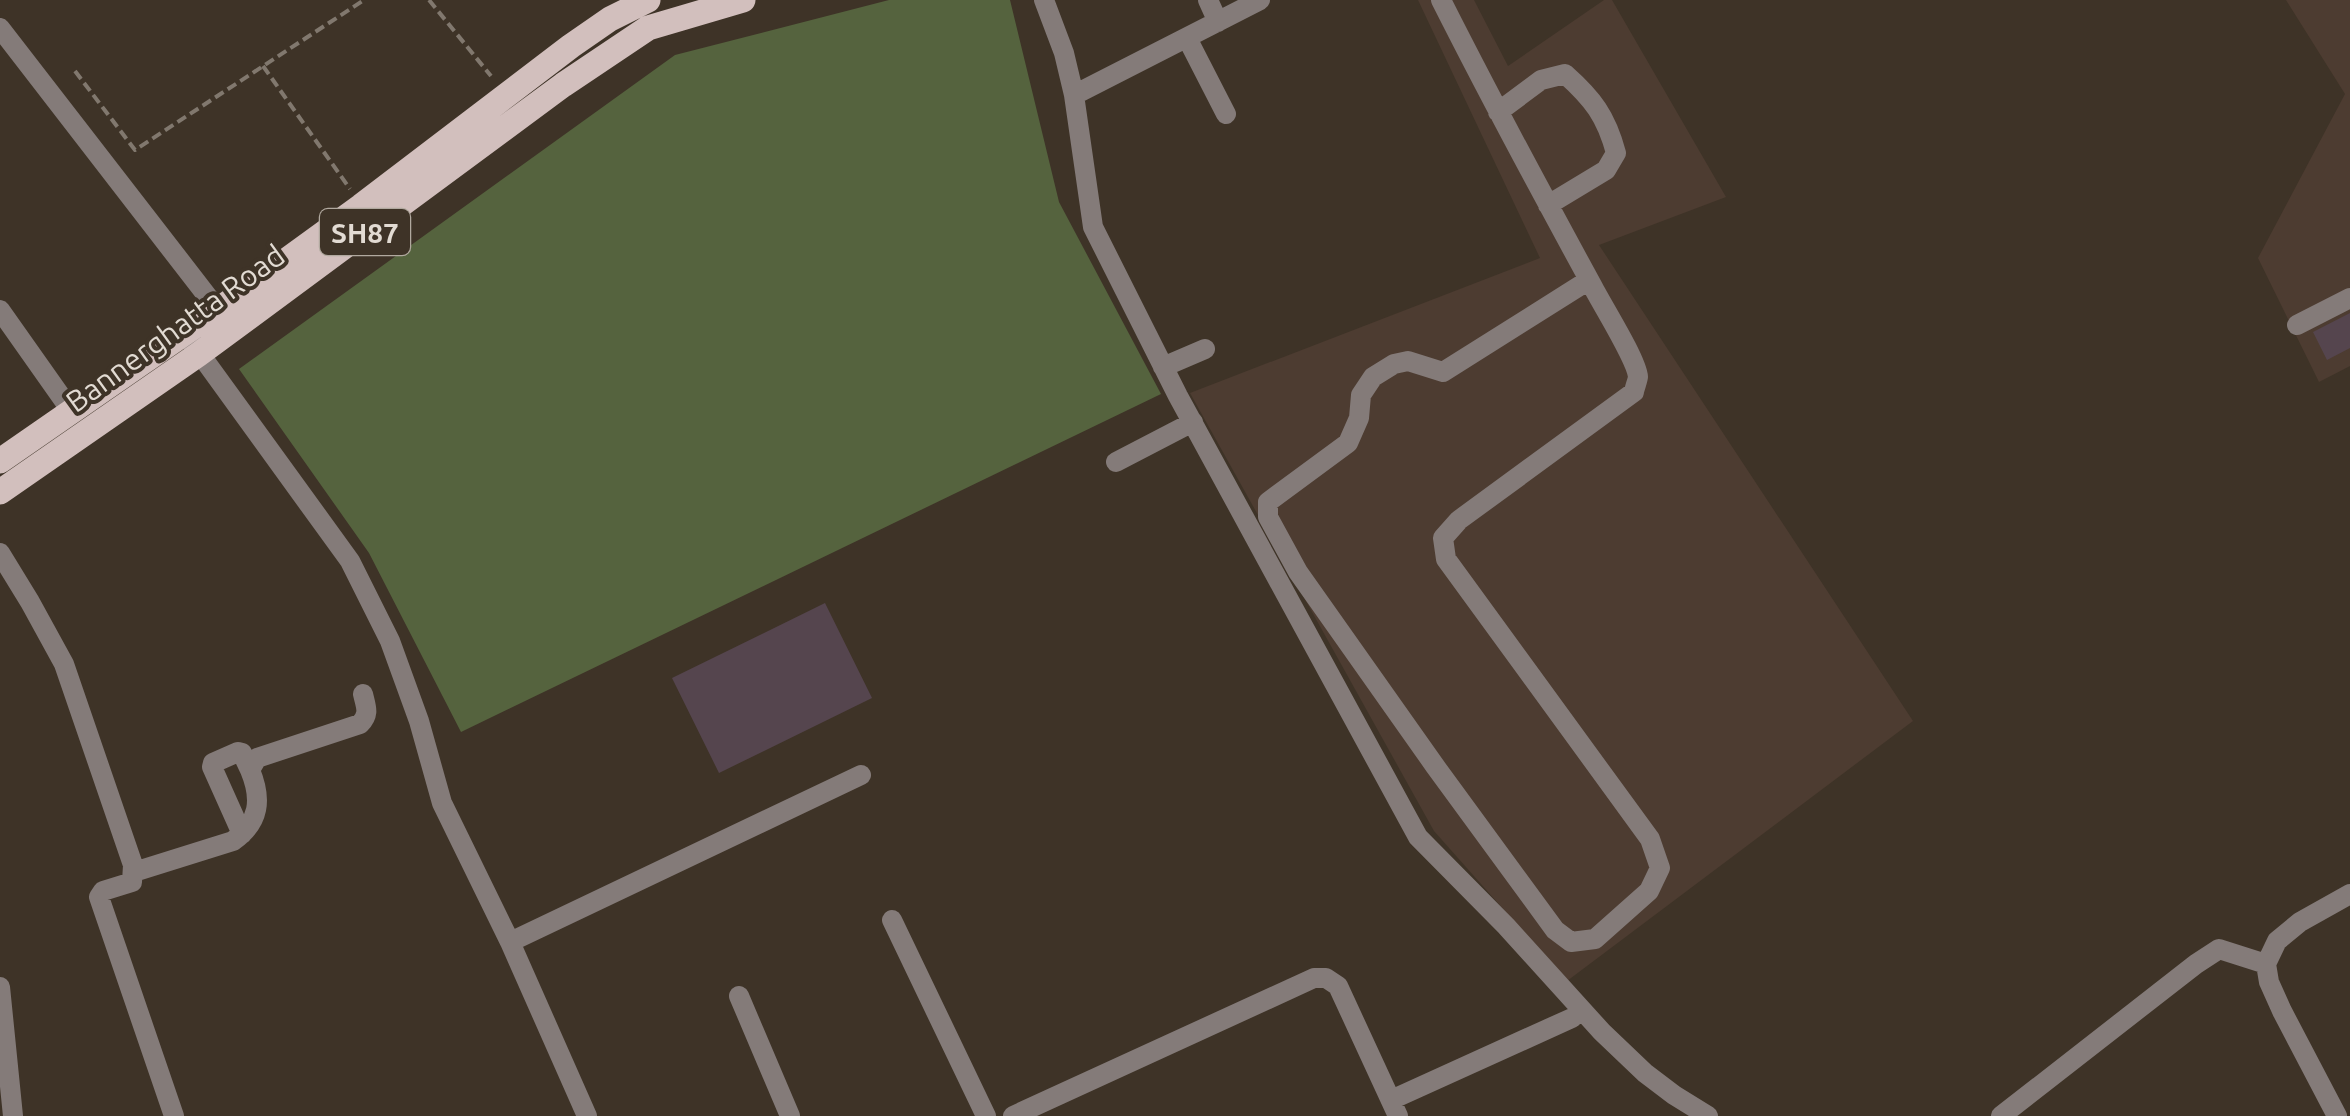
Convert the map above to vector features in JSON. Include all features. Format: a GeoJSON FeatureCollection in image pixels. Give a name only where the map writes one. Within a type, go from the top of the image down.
{"type":"FeatureCollection","features":[{"type":"Feature","properties":{"kind":"main road","name":"Bannerghatta Road"},"geometry":{"type":"LineString","coordinates":[[0,461],[72,412],[192,344],[218,310],[610,19],[648,0]]}},
{"type":"Feature","properties":{"kind":"main road","name":"Bannerghatta Road"},"geometry":{"type":"LineString","coordinates":[[0,492],[192,344],[648,28],[743,0]]}},
{"type":"Feature","properties":{"kind":"street"},"geometry":{"type":"LineString","coordinates":[[1044,0],[1074,94],[1093,227],[1193,422],[1418,837],[1602,1032],[1646,1073],[1708,1116]]}},
{"type":"Feature","properties":{"kind":"street"},"geometry":{"type":"LineString","coordinates":[[1208,0],[1218,22]]}},
{"type":"Feature","properties":{"kind":"street"},"geometry":{"type":"LineString","coordinates":[[1074,94],[1260,0]]}},
{"type":"Feature","properties":{"kind":"street"},"geometry":{"type":"LineString","coordinates":[[1441,0],[1630,357],[1638,378],[1634,392],[1458,520],[1443,538],[1446,559],[1650,839],[1660,868],[1649,891],[1595,939],[1571,942],[1555,930],[1298,572],[1268,517],[1268,502],[1348,443],[1359,418],[1360,395],[1373,377],[1394,364],[1408,361],[1443,372],[1589,280]]}},
{"type":"Feature","properties":{"kind":"street"},"geometry":{"type":"LineString","coordinates":[[0,28],[218,310]]}},
{"type":"Feature","properties":{"kind":"street"},"geometry":{"type":"LineString","coordinates":[[1187,38],[1226,114]]}},
{"type":"Feature","properties":{"kind":"street"},"geometry":{"type":"LineString","coordinates":[[1498,112],[1540,80],[1565,74],[1590,96],[1610,130],[1616,153],[1606,170],[1548,205]]}},
{"type":"Feature","properties":{"kind":"street"},"geometry":{"type":"LineString","coordinates":[[2296,325],[2350,298]]}},
{"type":"Feature","properties":{"kind":"street"},"geometry":{"type":"LineString","coordinates":[[0,310],[72,412]]}},
{"type":"Feature","properties":{"kind":"street"},"geometry":{"type":"LineString","coordinates":[[192,344],[350,561],[370,597],[419,722],[442,803],[510,942],[587,1116]]}},
{"type":"Feature","properties":{"kind":"street"},"geometry":{"type":"LineString","coordinates":[[1164,366],[1205,348]]}},
{"type":"Feature","properties":{"kind":"street"},"geometry":{"type":"LineString","coordinates":[[1116,462],[1193,422]]}},
{"type":"Feature","properties":{"kind":"street"},"geometry":{"type":"LineString","coordinates":[[0,553],[64,664],[134,872],[132,882],[102,891],[99,897],[174,1116]]}},
{"type":"Feature","properties":{"kind":"street"},"geometry":{"type":"LineString","coordinates":[[250,770],[257,758],[360,724],[368,712],[364,694]]}},
{"type":"Feature","properties":{"kind":"street"},"geometry":{"type":"LineString","coordinates":[[134,872],[242,834],[258,807],[257,786],[242,753],[238,752],[212,767],[242,834]]}},
{"type":"Feature","properties":{"kind":"street"},"geometry":{"type":"LineString","coordinates":[[510,942],[861,776]]}},
{"type":"Feature","properties":{"kind":"street"},"geometry":{"type":"LineString","coordinates":[[2337,1116],[2282,1011],[2266,964],[2277,941],[2300,922],[2350,894]]}},
{"type":"Feature","properties":{"kind":"street"},"geometry":{"type":"LineString","coordinates":[[892,920],[986,1116]]}},
{"type":"Feature","properties":{"kind":"street"},"geometry":{"type":"LineString","coordinates":[[2001,1116],[2219,949],[2266,964]]}},
{"type":"Feature","properties":{"kind":"street"},"geometry":{"type":"LineString","coordinates":[[1013,1116],[1314,978],[1326,978],[1338,986],[1394,1108],[1572,1018]]}},
{"type":"Feature","properties":{"kind":"street"},"geometry":{"type":"LineString","coordinates":[[0,988],[13,1116]]}},
{"type":"Feature","properties":{"kind":"street"},"geometry":{"type":"LineString","coordinates":[[740,996],[790,1116]]}},
{"type":"Feature","properties":{"kind":"path"},"geometry":{"type":"LineString","coordinates":[[75,71],[134,150],[364,0]]}},
{"type":"Feature","properties":{"kind":"path"},"geometry":{"type":"LineString","coordinates":[[429,0],[507,96]]}},
{"type":"Feature","properties":{"kind":"path"},"geometry":{"type":"LineString","coordinates":[[264,66],[362,206]]}},
{"type":"Feature","properties":{"kind":"shaded area"},"geometry":{"type":"Polygon","coordinates":[[[1418,0],[1474,0],[1508,66],[1604,0],[1612,0],[1726,197],[1599,245],[1913,721],[1567,981],[1434,831],[1190,393],[1540,258],[1418,0]]]}},
{"type":"Feature","properties":{"kind":"shaded area"},"geometry":{"type":"Polygon","coordinates":[[[2286,0],[2350,0],[2350,366],[2319,382],[2258,258],[2345,94],[2286,0]]]}},
{"type":"Feature","properties":{"kind":"green space"},"geometry":{"type":"Polygon","coordinates":[[[889,0],[1010,0],[1059,202],[1161,394],[461,732],[369,553],[239,369],[675,55],[889,0]]]}},
{"type":"Feature","properties":{"kind":"building"},"geometry":{"type":"Polygon","coordinates":[[[2350,313],[2350,348],[2327,360],[2313,332],[2350,313]]]}},
{"type":"Feature","properties":{"kind":"building"},"geometry":{"type":"Polygon","coordinates":[[[825,603],[872,698],[719,773],[672,678],[825,603]]]}}]}
